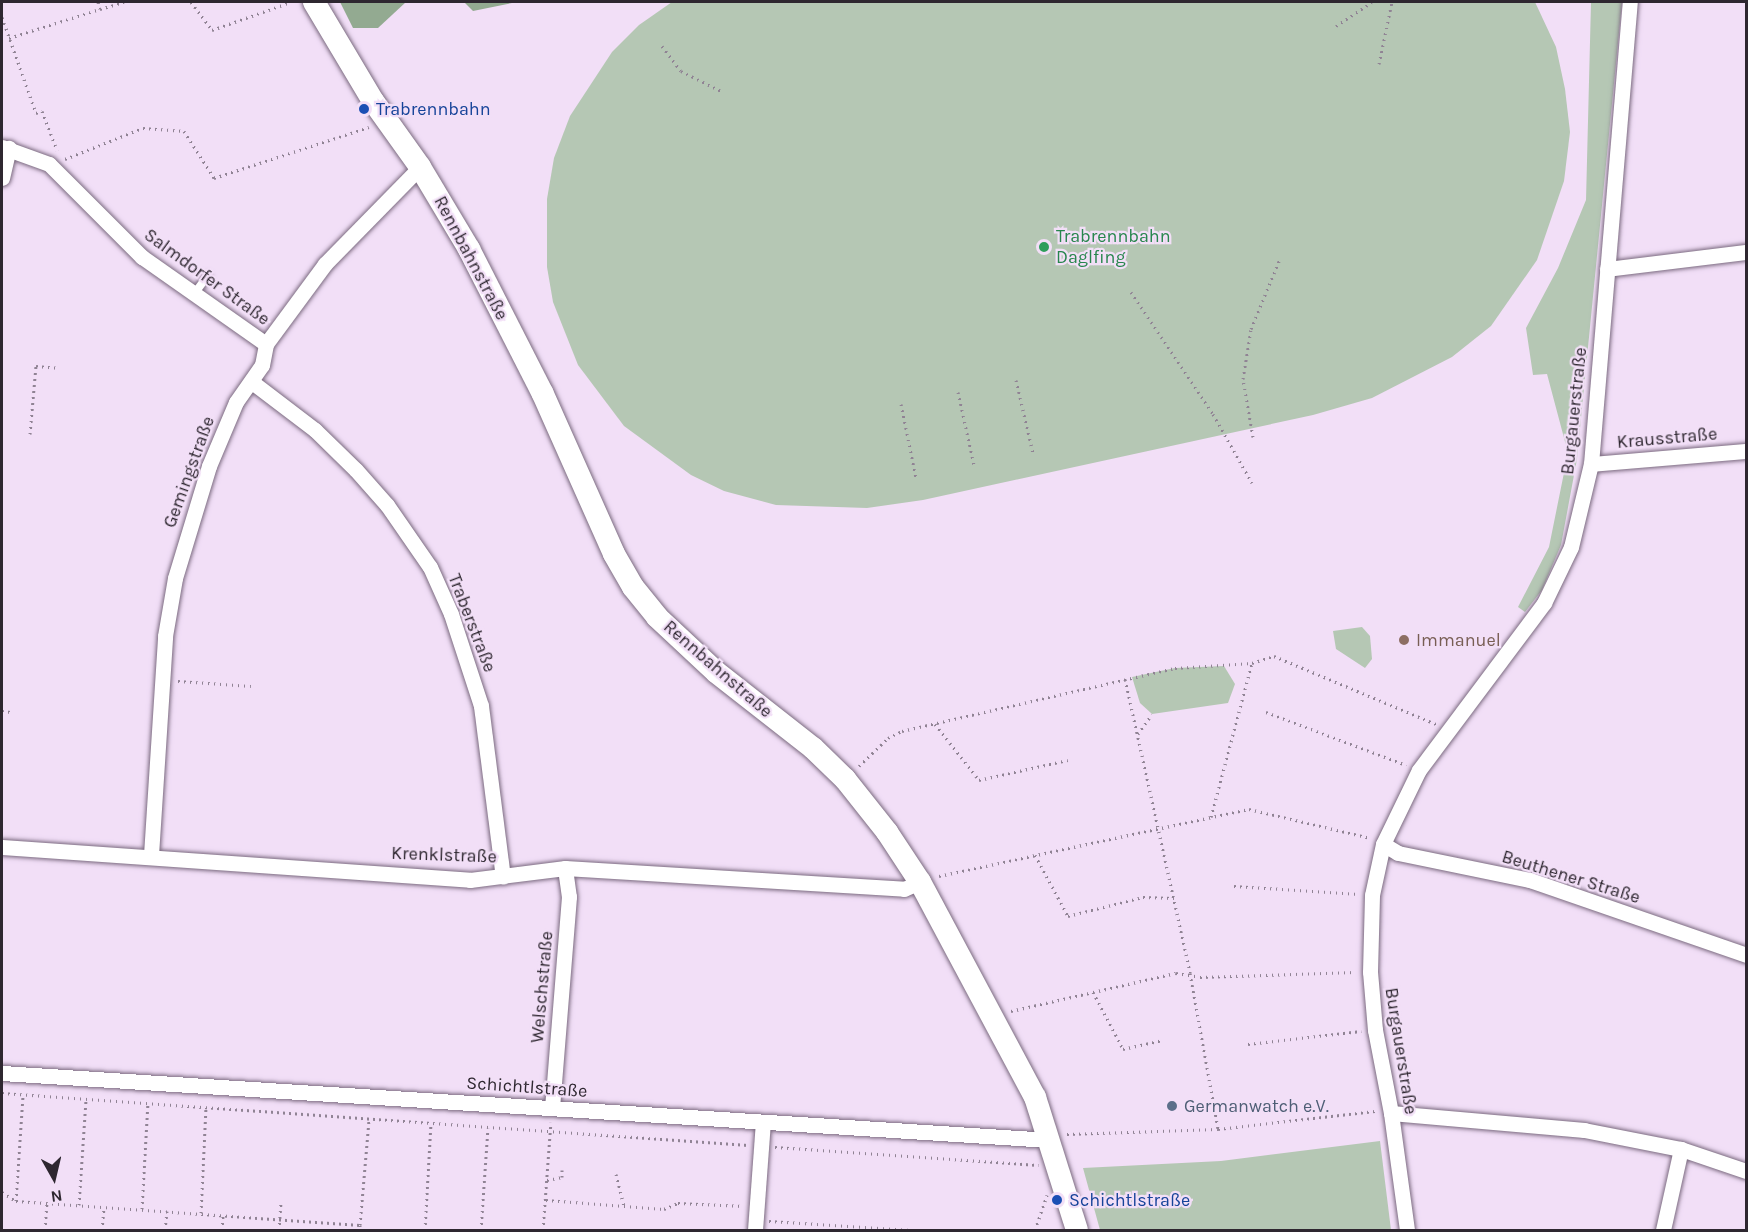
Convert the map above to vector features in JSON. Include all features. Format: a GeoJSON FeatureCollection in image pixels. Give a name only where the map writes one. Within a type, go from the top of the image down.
{"type":"FeatureCollection","features":[{"type":"Feature","properties":{"kind":"street","name":"Rennbahnstraße"},"geometry":{"type":"LineString","coordinates":[[314,2],[375,104],[420,167],[464,239],[542,392],[614,555],[633,587],[657,617],[716,672],[813,748],[845,779],[887,832],[920,882],[1057,1137],[1077,1230]]}},
{"type":"Feature","properties":{"kind":"street","name":"Burgauerstraße"},"geometry":{"type":"LineString","coordinates":[[1407,1230],[1391,1113],[1374,1030],[1370,972],[1372,895],[1383,844],[1419,770],[1447,729],[1544,603],[1571,547],[1591,464],[1630,2]]}},
{"type":"Feature","properties":{"kind":"street"},"geometry":{"type":"LineString","coordinates":[[2,178],[5,148]]}},
{"type":"Feature","properties":{"kind":"street","name":"Salmdorfer Straße"},"geometry":{"type":"LineString","coordinates":[[5,148],[49,164],[142,257],[266,344]]}},
{"type":"Feature","properties":{"kind":"street","name":"Gemingstraße"},"geometry":{"type":"LineString","coordinates":[[151,855],[163,680],[175,578],[191,518],[236,402],[262,365],[266,344],[325,264],[420,167]]}},
{"type":"Feature","properties":{"kind":"street"},"geometry":{"type":"LineString","coordinates":[[1607,269],[1746,252]]}},
{"type":"Feature","properties":{"kind":"street","name":"Traberstraße"},"geometry":{"type":"LineString","coordinates":[[252,382],[315,429],[356,470],[387,505],[430,567],[451,614],[481,706],[503,877]]}},
{"type":"Feature","properties":{"kind":"street","name":"Krausstraße"},"geometry":{"type":"LineString","coordinates":[[1591,464],[1746,451]]}},
{"type":"Feature","properties":{"kind":"street","name":"Beuthener Straße"},"geometry":{"type":"LineString","coordinates":[[1383,844],[1398,853],[1530,880],[1746,955]]}},
{"type":"Feature","properties":{"kind":"street","name":"Krenklstraße"},"geometry":{"type":"LineString","coordinates":[[2,847],[151,855],[470,880],[565,868],[904,889],[920,882]]}},
{"type":"Feature","properties":{"kind":"street","name":"Welschstraße"},"geometry":{"type":"LineString","coordinates":[[552,1108],[569,897],[565,868]]}},
{"type":"Feature","properties":{"kind":"street","name":"Schichtlstraße"},"geometry":{"type":"LineString","coordinates":[[2,1073],[763,1122],[1057,1137]]}},
{"type":"Feature","properties":{"kind":"street"},"geometry":{"type":"LineString","coordinates":[[1391,1113],[1584,1130],[1681,1149],[1746,1171]]}},
{"type":"Feature","properties":{"kind":"street"},"geometry":{"type":"LineString","coordinates":[[756,1219],[763,1122]]}},
{"type":"Feature","properties":{"kind":"street"},"geometry":{"type":"LineString","coordinates":[[1663,1230],[1681,1149]]}},
{"type":"Feature","properties":{"kind":"lane"},"geometry":{"type":"LineString","coordinates":[[194,294],[207,277]]}},
{"type":"Feature","properties":{"kind":"path"},"geometry":{"type":"LineString","coordinates":[[98,2],[100,9]]}},
{"type":"Feature","properties":{"kind":"path"},"geometry":{"type":"LineString","coordinates":[[9,38],[124,2]]}},
{"type":"Feature","properties":{"kind":"path"},"geometry":{"type":"LineString","coordinates":[[191,2],[212,30],[291,2]]}},
{"type":"Feature","properties":{"kind":"path"},"geometry":{"type":"LineString","coordinates":[[1335,26],[1372,2]]}},
{"type":"Feature","properties":{"kind":"path"},"geometry":{"type":"LineString","coordinates":[[1379,64],[1392,2]]}},
{"type":"Feature","properties":{"kind":"path"},"geometry":{"type":"LineString","coordinates":[[2,17],[36,112],[42,111],[61,160],[143,128],[184,131],[214,178],[369,127],[362,114],[375,104]]}},
{"type":"Feature","properties":{"kind":"path"},"geometry":{"type":"LineString","coordinates":[[662,46],[681,71],[722,91]]}},
{"type":"Feature","properties":{"kind":"path"},"geometry":{"type":"LineString","coordinates":[[1253,437],[1243,379],[1251,329],[1279,261]]}},
{"type":"Feature","properties":{"kind":"path"},"geometry":{"type":"LineString","coordinates":[[1131,292],[1213,414],[1252,483]]}},
{"type":"Feature","properties":{"kind":"path"},"geometry":{"type":"LineString","coordinates":[[30,434],[36,366],[57,368]]}},
{"type":"Feature","properties":{"kind":"path"},"geometry":{"type":"LineString","coordinates":[[1016,380],[1033,453]]}},
{"type":"Feature","properties":{"kind":"path"},"geometry":{"type":"LineString","coordinates":[[958,392],[974,465]]}},
{"type":"Feature","properties":{"kind":"path"},"geometry":{"type":"LineString","coordinates":[[901,404],[916,478]]}},
{"type":"Feature","properties":{"kind":"path"},"geometry":{"type":"LineString","coordinates":[[845,779],[888,738],[935,724],[1175,668],[1252,663],[1274,656],[1447,729]]}},
{"type":"Feature","properties":{"kind":"path"},"geometry":{"type":"LineString","coordinates":[[1211,817],[1252,663]]}},
{"type":"Feature","properties":{"kind":"path"},"geometry":{"type":"LineString","coordinates":[[1125,679],[1190,973],[1218,1129]]}},
{"type":"Feature","properties":{"kind":"path"},"geometry":{"type":"LineString","coordinates":[[163,680],[251,686]]}},
{"type":"Feature","properties":{"kind":"path"},"geometry":{"type":"LineString","coordinates":[[2,711],[11,712]]}},
{"type":"Feature","properties":{"kind":"path"},"geometry":{"type":"LineString","coordinates":[[1266,712],[1419,770]]}},
{"type":"Feature","properties":{"kind":"path"},"geometry":{"type":"LineString","coordinates":[[1137,734],[1152,714]]}},
{"type":"Feature","properties":{"kind":"path"},"geometry":{"type":"LineString","coordinates":[[935,724],[979,780],[1068,759]]}},
{"type":"Feature","properties":{"kind":"path"},"geometry":{"type":"LineString","coordinates":[[920,882],[1249,809],[1369,837],[1383,844]]}},
{"type":"Feature","properties":{"kind":"path"},"geometry":{"type":"LineString","coordinates":[[1035,855],[1068,916],[1143,897],[1174,898]]}},
{"type":"Feature","properties":{"kind":"path"},"geometry":{"type":"LineString","coordinates":[[1234,886],[1372,895]]}},
{"type":"Feature","properties":{"kind":"path"},"geometry":{"type":"LineString","coordinates":[[994,1017],[1093,992],[1190,973],[1200,977],[1370,972]]}},
{"type":"Feature","properties":{"kind":"path"},"geometry":{"type":"LineString","coordinates":[[1093,992],[1123,1049],[1163,1040]]}},
{"type":"Feature","properties":{"kind":"path"},"geometry":{"type":"LineString","coordinates":[[1248,1044],[1374,1030]]}},
{"type":"Feature","properties":{"kind":"path"},"geometry":{"type":"LineString","coordinates":[[2,1093],[1043,1166]]}},
{"type":"Feature","properties":{"kind":"path"},"geometry":{"type":"LineString","coordinates":[[16,1201],[23,1095]]}},
{"type":"Feature","properties":{"kind":"path"},"geometry":{"type":"LineString","coordinates":[[79,1205],[86,1099]]}},
{"type":"Feature","properties":{"kind":"path"},"geometry":{"type":"LineString","coordinates":[[142,1209],[148,1103]]}},
{"type":"Feature","properties":{"kind":"path"},"geometry":{"type":"LineString","coordinates":[[201,1214],[206,1107]]}},
{"type":"Feature","properties":{"kind":"path"},"geometry":{"type":"LineString","coordinates":[[543,1230],[552,1108]]}},
{"type":"Feature","properties":{"kind":"path"},"geometry":{"type":"LineString","coordinates":[[1057,1137],[1218,1129],[1374,1111],[1391,1113]]}},
{"type":"Feature","properties":{"kind":"path"},"geometry":{"type":"LineString","coordinates":[[360,1230],[369,1119]]}},
{"type":"Feature","properties":{"kind":"path"},"geometry":{"type":"LineString","coordinates":[[425,1230],[430,1123]]}},
{"type":"Feature","properties":{"kind":"path"},"geometry":{"type":"LineString","coordinates":[[481,1230],[488,1127]]}},
{"type":"Feature","properties":{"kind":"path"},"geometry":{"type":"LineString","coordinates":[[547,1180],[562,1177],[562,1170]]}},
{"type":"Feature","properties":{"kind":"path"},"geometry":{"type":"LineString","coordinates":[[616,1174],[624,1206]]}},
{"type":"Feature","properties":{"kind":"path"},"geometry":{"type":"LineString","coordinates":[[1035,1230],[1050,1188]]}},
{"type":"Feature","properties":{"kind":"path"},"geometry":{"type":"LineString","coordinates":[[2,1192],[16,1201],[360,1225]]}},
{"type":"Feature","properties":{"kind":"path"},"geometry":{"type":"LineString","coordinates":[[546,1200],[664,1209],[678,1203],[756,1219],[912,1230]]}},
{"type":"Feature","properties":{"kind":"path"},"geometry":{"type":"LineString","coordinates":[[279,1230],[281,1202]]}},
{"type":"Feature","properties":{"kind":"path"},"geometry":{"type":"LineString","coordinates":[[45,1230],[47,1203]]}},
{"type":"Feature","properties":{"kind":"path"},"geometry":{"type":"LineString","coordinates":[[102,1230],[104,1207]]}},
{"type":"Feature","properties":{"kind":"path"},"geometry":{"type":"LineString","coordinates":[[165,1230],[167,1211]]}},
{"type":"Feature","properties":{"kind":"path"},"geometry":{"type":"LineString","coordinates":[[222,1230],[223,1215]]}},
{"type":"Feature","properties":{"kind":"green space"},"geometry":{"type":"Polygon","coordinates":[[[340,2],[406,2],[378,28],[353,28],[340,2]]]}},
{"type":"Feature","properties":{"kind":"green space"},"geometry":{"type":"Polygon","coordinates":[[[464,2],[517,2],[473,11],[464,2]]]}},
{"type":"Feature","properties":{"kind":"green space","name":"Trabrennbahn Daglfing"},"geometry":{"type":"Polygon","coordinates":[[[672,2],[1535,2],[1556,47],[1565,89],[1570,132],[1564,181],[1537,260],[1491,326],[1452,357],[1372,398],[1313,415],[923,500],[867,508],[776,505],[724,491],[691,475],[624,426],[578,365],[553,302],[547,267],[547,199],[554,158],[570,116],[612,52],[639,25],[672,2]]]}},
{"type":"Feature","properties":{"kind":"green space"},"geometry":{"type":"Polygon","coordinates":[[[1591,2],[1622,2],[1577,459],[1561,545],[1542,590],[1525,612],[1518,607],[1549,547],[1568,453],[1547,374],[1533,375],[1526,328],[1558,268],[1586,200],[1591,2]]]}},
{"type":"Feature","properties":{"kind":"green space"},"geometry":{"type":"Polygon","coordinates":[[[1362,627],[1370,636],[1372,659],[1365,668],[1336,649],[1333,631],[1362,627]]]}},
{"type":"Feature","properties":{"kind":"green space"},"geometry":{"type":"Polygon","coordinates":[[[1224,666],[1235,684],[1228,703],[1152,714],[1140,703],[1132,677],[1175,668],[1224,666]]]}},
{"type":"Feature","properties":{"kind":"green space"},"geometry":{"type":"Polygon","coordinates":[[[1380,1141],[1391,1230],[1100,1230],[1083,1168],[1221,1161],[1380,1141]]]}},
{"type":"Feature","properties":{"kind":"place","name":"Trabrennbahn"},"geometry":{"type":"Point","coordinates":[364,109]}},
{"type":"Feature","properties":{"kind":"place","name":"Trabrennbahn Daglfing"},"geometry":{"type":"Point","coordinates":[1044,247]}},
{"type":"Feature","properties":{"kind":"place","name":"Immanuel"},"geometry":{"type":"Point","coordinates":[1404,640]}},
{"type":"Feature","properties":{"kind":"place","name":"Germanwatch e.V."},"geometry":{"type":"Point","coordinates":[1172,1106]}},
{"type":"Feature","properties":{"kind":"place","name":"Schichtlstraße"},"geometry":{"type":"Point","coordinates":[1057,1200]}}]}
